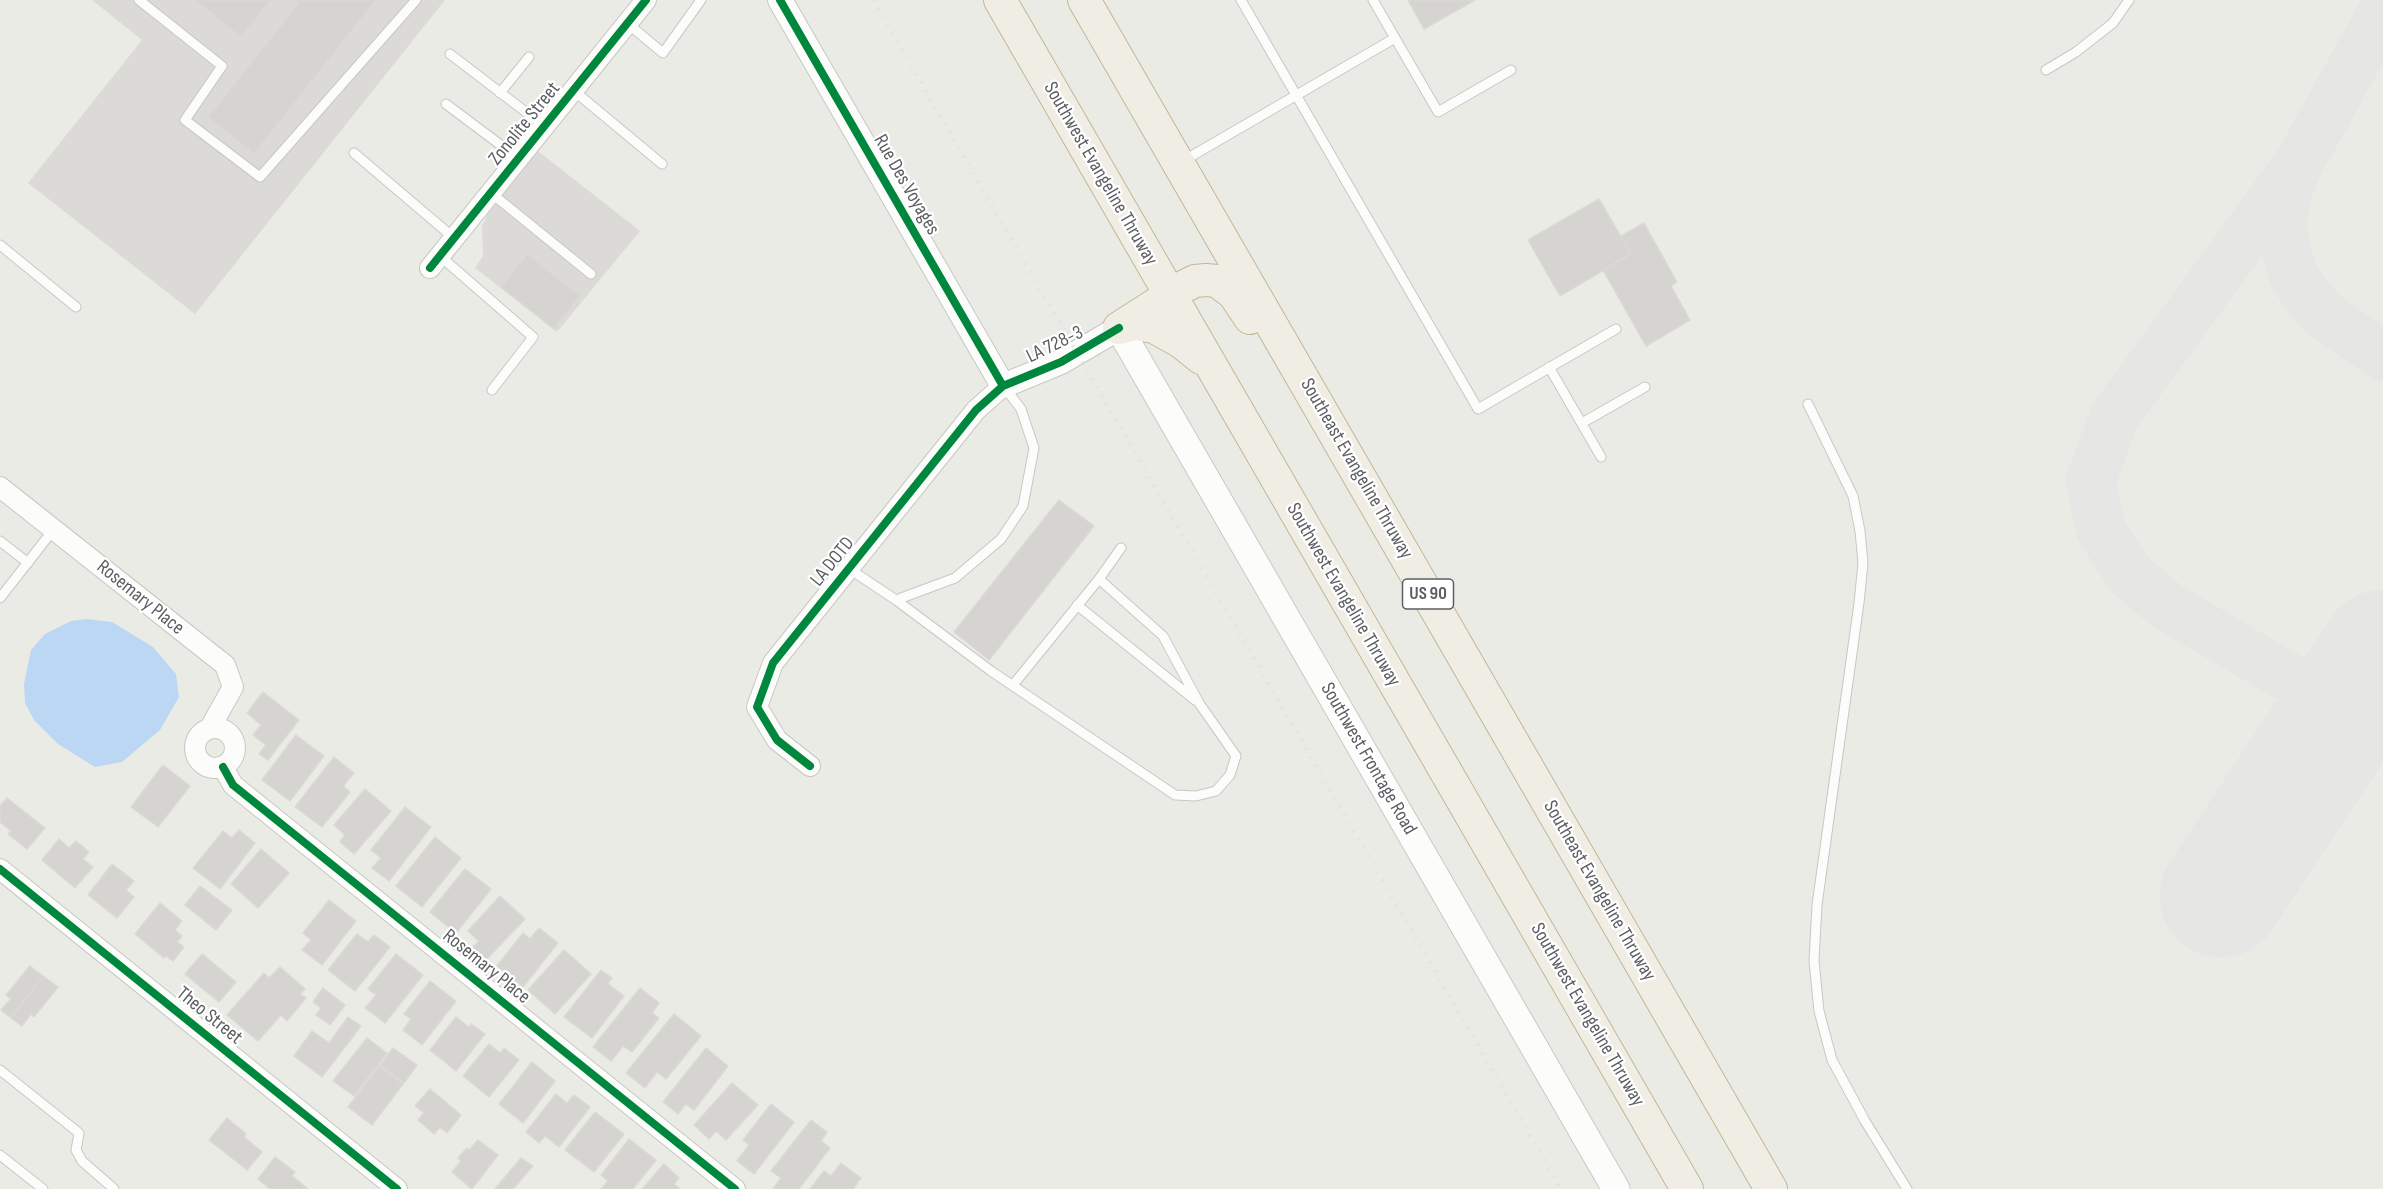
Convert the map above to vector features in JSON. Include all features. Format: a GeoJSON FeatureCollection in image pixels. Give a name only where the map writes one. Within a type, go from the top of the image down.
{"type":"FeatureCollection","features":[{"type":"Feature","properties":{"kind":"highway","name":"Southwest Evangeline Thruway"},"geometry":{"type":"LineString","coordinates":[[999,0],[1687,1189]]}},
{"type":"Feature","properties":{"kind":"highway","name":"Southeast Evangeline Thruway"},"geometry":{"type":"LineString","coordinates":[[1084,0],[1771,1189]]}},
{"type":"Feature","properties":{"kind":"highway"},"geometry":{"type":"LineString","coordinates":[[1119,328],[1195,281],[1217,282],[1234,294],[1251,318],[1284,344]]}},
{"type":"Feature","properties":{"kind":"highway"},"geometry":{"type":"LineString","coordinates":[[1119,328],[1134,324],[1154,327],[1182,342],[1210,365]]}},
{"type":"Feature","properties":{"kind":"main road","name":"Southwest Frontage Road"},"geometry":{"type":"LineString","coordinates":[[1119,328],[1616,1189]]}},
{"type":"Feature","properties":{"kind":"street","name":"Zonolite Street"},"geometry":{"type":"LineString","coordinates":[[435,262],[646,0]]}},
{"type":"Feature","properties":{"kind":"street","name":"Rue Des Voyages"},"geometry":{"type":"LineString","coordinates":[[780,0],[1003,386]]}},
{"type":"Feature","properties":{"kind":"street","name":"LA 728-3"},"geometry":{"type":"LineString","coordinates":[[1003,386],[1061,362],[1119,328]]}},
{"type":"Feature","properties":{"kind":"street","name":"LA DOTD"},"geometry":{"type":"LineString","coordinates":[[810,766],[777,740],[757,707],[773,663],[976,410],[1003,386]]}},
{"type":"Feature","properties":{"kind":"street","name":"Rosemary Place"},"geometry":{"type":"LineString","coordinates":[[0,487],[225,665],[233,687],[210,728],[199,735],[195,741],[195,754],[203,765],[223,767],[233,785],[735,1189]]}},
{"type":"Feature","properties":{"kind":"street"},"geometry":{"type":"LineString","coordinates":[[210,728],[224,729],[233,739],[235,751],[233,758],[223,767]]}},
{"type":"Feature","properties":{"kind":"street","name":"Theo Street"},"geometry":{"type":"LineString","coordinates":[[0,869],[398,1189]]}},
{"type":"Feature","properties":{"kind":"lane"},"geometry":{"type":"LineString","coordinates":[[139,0],[222,66],[185,120],[260,177],[416,0]]}},
{"type":"Feature","properties":{"kind":"lane"},"geometry":{"type":"LineString","coordinates":[[627,23],[663,53],[701,0]]}},
{"type":"Feature","properties":{"kind":"lane"},"geometry":{"type":"LineString","coordinates":[[1241,0],[1478,409],[1616,329]]}},
{"type":"Feature","properties":{"kind":"lane"},"geometry":{"type":"LineString","coordinates":[[1373,0],[1438,112],[1511,70]]}},
{"type":"Feature","properties":{"kind":"lane"},"geometry":{"type":"LineString","coordinates":[[2046,70],[2076,52],[2113,23],[2129,0]]}},
{"type":"Feature","properties":{"kind":"lane"},"geometry":{"type":"LineString","coordinates":[[1179,164],[1395,38]]}},
{"type":"Feature","properties":{"kind":"lane"},"geometry":{"type":"LineString","coordinates":[[450,54],[544,126]]}},
{"type":"Feature","properties":{"kind":"lane"},"geometry":{"type":"LineString","coordinates":[[500,93],[529,57]]}},
{"type":"Feature","properties":{"kind":"lane"},"geometry":{"type":"LineString","coordinates":[[573,90],[662,164]]}},
{"type":"Feature","properties":{"kind":"lane"},"geometry":{"type":"LineString","coordinates":[[446,104],[518,158]]}},
{"type":"Feature","properties":{"kind":"lane"},"geometry":{"type":"LineString","coordinates":[[354,153],[454,238]]}},
{"type":"Feature","properties":{"kind":"lane"},"geometry":{"type":"LineString","coordinates":[[491,193],[591,274]]}},
{"type":"Feature","properties":{"kind":"lane"},"geometry":{"type":"LineString","coordinates":[[0,245],[76,307]]}},
{"type":"Feature","properties":{"kind":"lane"},"geometry":{"type":"LineString","coordinates":[[435,262],[534,337],[492,390]]}},
{"type":"Feature","properties":{"kind":"lane"},"geometry":{"type":"LineString","coordinates":[[1549,367],[1601,457]]}},
{"type":"Feature","properties":{"kind":"lane"},"geometry":{"type":"LineString","coordinates":[[896,600],[955,578],[1001,539],[1023,506],[1034,448],[1021,409],[1003,386]]}},
{"type":"Feature","properties":{"kind":"lane"},"geometry":{"type":"LineString","coordinates":[[1582,423],[1645,387]]}},
{"type":"Feature","properties":{"kind":"lane"},"geometry":{"type":"LineString","coordinates":[[1808,404],[1853,496],[1863,563],[1816,905],[1814,961],[1820,1011],[1832,1059],[1865,1121],[1907,1189]]}},
{"type":"Feature","properties":{"kind":"lane"},"geometry":{"type":"LineString","coordinates":[[0,598],[54,529]]}},
{"type":"Feature","properties":{"kind":"lane"},"geometry":{"type":"LineString","coordinates":[[0,541],[28,563]]}},
{"type":"Feature","properties":{"kind":"lane"},"geometry":{"type":"LineString","coordinates":[[1013,686],[1121,548]]}},
{"type":"Feature","properties":{"kind":"lane"},"geometry":{"type":"LineString","coordinates":[[848,568],[896,600],[1013,686],[1175,795],[1196,796],[1216,791],[1230,775],[1236,756],[1199,703],[1163,636],[1099,579]]}},
{"type":"Feature","properties":{"kind":"lane"},"geometry":{"type":"LineString","coordinates":[[1077,605],[1199,703]]}},
{"type":"Feature","properties":{"kind":"lane"},"geometry":{"type":"LineString","coordinates":[[0,1070],[79,1133],[76,1150],[82,1161],[114,1189]]}},
{"type":"Feature","properties":{"kind":"lane"},"geometry":{"type":"LineString","coordinates":[[0,1155],[43,1189]]}},
{"type":"Feature","properties":{"kind":"shaded area"},"geometry":{"type":"Polygon","coordinates":[[[92,0],[445,0],[195,314],[28,183],[142,40],[92,0]]]}},
{"type":"Feature","properties":{"kind":"shaded area"},"geometry":{"type":"Polygon","coordinates":[[[538,151],[640,231],[557,332],[475,268],[483,256],[482,226],[488,214],[538,151]]]}},
{"type":"Feature","properties":{"kind":"water"},"geometry":{"type":"Polygon","coordinates":[[[87,619],[112,622],[153,647],[176,674],[179,697],[160,730],[122,762],[95,767],[58,744],[34,720],[25,703],[24,684],[31,650],[45,634],[71,621],[87,619]]]}},
{"type":"Feature","properties":{"kind":"building"},"geometry":{"type":"Polygon","coordinates":[[[195,0],[271,0],[241,37],[195,0]]]}},
{"type":"Feature","properties":{"kind":"building"},"geometry":{"type":"Polygon","coordinates":[[[273,0],[376,0],[254,154],[208,117],[290,14],[273,0]]]}},
{"type":"Feature","properties":{"kind":"building"},"geometry":{"type":"Polygon","coordinates":[[[273,0],[301,0],[290,14],[273,0]]]}},
{"type":"Feature","properties":{"kind":"building"},"geometry":{"type":"Polygon","coordinates":[[[1408,0],[1475,0],[1424,29],[1408,0]]]}},
{"type":"Feature","properties":{"kind":"building"},"geometry":{"type":"Polygon","coordinates":[[[1599,199],[1631,254],[1560,296],[1528,240],[1599,199]]]}},
{"type":"Feature","properties":{"kind":"building"},"geometry":{"type":"Polygon","coordinates":[[[1644,223],[1677,282],[1671,286],[1690,320],[1646,346],[1603,270],[1631,254],[1621,236],[1644,223]]]}},
{"type":"Feature","properties":{"kind":"building"},"geometry":{"type":"Polygon","coordinates":[[[527,254],[580,296],[554,329],[501,287],[527,254]]]}},
{"type":"Feature","properties":{"kind":"building"},"geometry":{"type":"Polygon","coordinates":[[[1059,500],[1094,526],[989,660],[954,632],[1059,500]]]}},
{"type":"Feature","properties":{"kind":"building"},"geometry":{"type":"Polygon","coordinates":[[[263,692],[299,720],[268,760],[259,754],[266,745],[253,735],[261,725],[247,713],[263,692]]]}},
{"type":"Feature","properties":{"kind":"building"},"geometry":{"type":"Polygon","coordinates":[[[296,735],[324,756],[290,801],[262,780],[296,735]]]}},
{"type":"Feature","properties":{"kind":"building"},"geometry":{"type":"Polygon","coordinates":[[[334,757],[354,773],[343,786],[350,792],[322,827],[295,807],[334,757]]]}},
{"type":"Feature","properties":{"kind":"building"},"geometry":{"type":"Polygon","coordinates":[[[163,765],[190,786],[158,827],[131,807],[163,765]]]}},
{"type":"Feature","properties":{"kind":"building"},"geometry":{"type":"Polygon","coordinates":[[[365,789],[391,811],[354,854],[340,842],[345,835],[334,825],[365,789]]]}},
{"type":"Feature","properties":{"kind":"building"},"geometry":{"type":"Polygon","coordinates":[[[7,798],[45,828],[27,849],[8,834],[11,831],[0,822],[0,806],[7,798]]]}},
{"type":"Feature","properties":{"kind":"building"},"geometry":{"type":"Polygon","coordinates":[[[405,807],[431,827],[389,881],[372,868],[381,858],[371,850],[405,807]]]}},
{"type":"Feature","properties":{"kind":"building"},"geometry":{"type":"Polygon","coordinates":[[[239,830],[255,843],[220,889],[193,868],[223,831],[232,838],[239,830]]]}},
{"type":"Feature","properties":{"kind":"building"},"geometry":{"type":"Polygon","coordinates":[[[435,837],[461,858],[422,907],[396,886],[435,837]]]}},
{"type":"Feature","properties":{"kind":"building"},"geometry":{"type":"Polygon","coordinates":[[[59,839],[69,848],[76,841],[89,852],[83,859],[93,867],[75,888],[42,860],[59,839]]]}},
{"type":"Feature","properties":{"kind":"building"},"geometry":{"type":"Polygon","coordinates":[[[261,849],[289,873],[258,908],[231,884],[261,849]]]}},
{"type":"Feature","properties":{"kind":"building"},"geometry":{"type":"Polygon","coordinates":[[[112,864],[134,881],[126,890],[134,897],[117,918],[88,895],[112,864]]]}},
{"type":"Feature","properties":{"kind":"building"},"geometry":{"type":"Polygon","coordinates":[[[465,869],[491,889],[456,933],[430,912],[465,869]]]}},
{"type":"Feature","properties":{"kind":"building"},"geometry":{"type":"Polygon","coordinates":[[[200,886],[232,910],[216,930],[185,905],[200,886]]]}},
{"type":"Feature","properties":{"kind":"building"},"geometry":{"type":"Polygon","coordinates":[[[500,896],[525,919],[486,960],[472,948],[479,941],[468,931],[500,896]]]}},
{"type":"Feature","properties":{"kind":"building"},"geometry":{"type":"Polygon","coordinates":[[[329,900],[356,921],[322,965],[302,950],[311,940],[303,933],[329,900]]]}},
{"type":"Feature","properties":{"kind":"building"},"geometry":{"type":"Polygon","coordinates":[[[160,903],[182,921],[175,930],[182,936],[177,942],[184,947],[173,961],[166,956],[164,958],[135,934],[160,903]]]}},
{"type":"Feature","properties":{"kind":"building"},"geometry":{"type":"Polygon","coordinates":[[[539,928],[558,943],[523,987],[497,966],[523,933],[530,939],[539,928]]]}},
{"type":"Feature","properties":{"kind":"building"},"geometry":{"type":"Polygon","coordinates":[[[357,934],[368,942],[374,935],[390,947],[355,991],[328,970],[357,934]]]}},
{"type":"Feature","properties":{"kind":"building"},"geometry":{"type":"Polygon","coordinates":[[[564,950],[591,974],[555,1014],[528,990],[564,950]]]}},
{"type":"Feature","properties":{"kind":"building"},"geometry":{"type":"Polygon","coordinates":[[[202,954],[236,982],[219,1002],[185,974],[202,954]]]}},
{"type":"Feature","properties":{"kind":"building"},"geometry":{"type":"Polygon","coordinates":[[[396,954],[423,975],[385,1023],[365,1008],[376,995],[368,989],[396,954]]]}},
{"type":"Feature","properties":{"kind":"building"},"geometry":{"type":"Polygon","coordinates":[[[30,966],[43,976],[11,1018],[1,1010],[11,999],[6,995],[30,966]]]}},
{"type":"Feature","properties":{"kind":"building"},"geometry":{"type":"Polygon","coordinates":[[[280,967],[305,989],[300,994],[306,998],[287,1021],[281,1015],[258,1041],[227,1015],[264,973],[269,978],[280,967]]]}},
{"type":"Feature","properties":{"kind":"building"},"geometry":{"type":"Polygon","coordinates":[[[601,970],[612,978],[608,984],[624,996],[592,1038],[564,1017],[601,970]]]}},
{"type":"Feature","properties":{"kind":"building"},"geometry":{"type":"Polygon","coordinates":[[[43,976],[58,987],[34,1017],[31,1014],[22,1026],[11,1018],[43,976]]]}},
{"type":"Feature","properties":{"kind":"building"},"geometry":{"type":"Polygon","coordinates":[[[430,981],[456,1001],[422,1045],[403,1030],[411,1019],[404,1014],[430,981]]]}},
{"type":"Feature","properties":{"kind":"building"},"geometry":{"type":"Polygon","coordinates":[[[323,988],[345,1005],[330,1025],[316,1015],[321,1008],[313,1002],[323,988]]]}},
{"type":"Feature","properties":{"kind":"building"},"geometry":{"type":"Polygon","coordinates":[[[640,988],[659,1003],[652,1013],[659,1018],[632,1052],[623,1046],[611,1061],[593,1047],[640,988]]]}},
{"type":"Feature","properties":{"kind":"building"},"geometry":{"type":"Polygon","coordinates":[[[674,1014],[701,1036],[666,1079],[657,1072],[645,1088],[626,1073],[674,1014]]]}},
{"type":"Feature","properties":{"kind":"building"},"geometry":{"type":"Polygon","coordinates":[[[348,1017],[361,1026],[322,1077],[294,1056],[312,1031],[329,1043],[348,1017]]]}},
{"type":"Feature","properties":{"kind":"building"},"geometry":{"type":"Polygon","coordinates":[[[456,1017],[469,1027],[471,1024],[485,1034],[456,1071],[430,1050],[456,1017]]]}},
{"type":"Feature","properties":{"kind":"building"},"geometry":{"type":"Polygon","coordinates":[[[367,1038],[387,1053],[354,1096],[333,1081],[367,1038]]]}},
{"type":"Feature","properties":{"kind":"building"},"geometry":{"type":"Polygon","coordinates":[[[489,1044],[500,1053],[504,1048],[519,1060],[489,1097],[463,1076],[489,1044]]]}},
{"type":"Feature","properties":{"kind":"building"},"geometry":{"type":"Polygon","coordinates":[[[393,1048],[417,1065],[404,1083],[380,1065],[393,1048]]]}},
{"type":"Feature","properties":{"kind":"building"},"geometry":{"type":"Polygon","coordinates":[[[706,1048],[728,1066],[694,1110],[686,1104],[678,1114],[663,1102],[706,1048]]]}},
{"type":"Feature","properties":{"kind":"building"},"geometry":{"type":"Polygon","coordinates":[[[532,1062],[555,1081],[523,1123],[499,1104],[532,1062]]]}},
{"type":"Feature","properties":{"kind":"building"},"geometry":{"type":"Polygon","coordinates":[[[379,1066],[403,1084],[372,1125],[348,1107],[379,1066]]]}},
{"type":"Feature","properties":{"kind":"building"},"geometry":{"type":"Polygon","coordinates":[[[732,1083],[758,1105],[726,1140],[716,1131],[709,1139],[694,1125],[732,1083]]]}},
{"type":"Feature","properties":{"kind":"building"},"geometry":{"type":"Polygon","coordinates":[[[430,1089],[461,1115],[447,1133],[440,1127],[434,1134],[418,1120],[424,1113],[415,1106],[430,1089]]]}},
{"type":"Feature","properties":{"kind":"building"},"geometry":{"type":"Polygon","coordinates":[[[556,1094],[567,1103],[574,1095],[590,1107],[559,1147],[545,1136],[539,1143],[526,1132],[556,1094]]]}},
{"type":"Feature","properties":{"kind":"building"},"geometry":{"type":"Polygon","coordinates":[[[771,1104],[794,1122],[754,1174],[737,1161],[749,1145],[743,1140],[771,1104]]]}},
{"type":"Feature","properties":{"kind":"building"},"geometry":{"type":"Polygon","coordinates":[[[595,1112],[624,1134],[594,1172],[565,1150],[595,1112]]]}},
{"type":"Feature","properties":{"kind":"building"},"geometry":{"type":"Polygon","coordinates":[[[227,1118],[262,1152],[247,1170],[209,1140],[227,1118]]]}},
{"type":"Feature","properties":{"kind":"building"},"geometry":{"type":"Polygon","coordinates":[[[811,1120],[827,1132],[821,1141],[830,1148],[799,1189],[773,1189],[781,1178],[771,1171],[811,1120]]]}},
{"type":"Feature","properties":{"kind":"building"},"geometry":{"type":"Polygon","coordinates":[[[629,1139],[656,1160],[633,1189],[601,1189],[608,1181],[601,1175],[629,1139]]]}},
{"type":"Feature","properties":{"kind":"building"},"geometry":{"type":"Polygon","coordinates":[[[478,1140],[498,1155],[472,1189],[452,1172],[461,1161],[458,1158],[478,1140]]]}},
{"type":"Feature","properties":{"kind":"building"},"geometry":{"type":"Polygon","coordinates":[[[275,1157],[295,1172],[292,1176],[308,1189],[270,1189],[258,1179],[275,1157]]]}},
{"type":"Feature","properties":{"kind":"building"},"geometry":{"type":"Polygon","coordinates":[[[521,1158],[533,1166],[513,1189],[495,1189],[521,1158]]]}},
{"type":"Feature","properties":{"kind":"building"},"geometry":{"type":"Polygon","coordinates":[[[841,1163],[861,1178],[853,1189],[810,1189],[824,1171],[831,1176],[841,1163]]]}},
{"type":"Feature","properties":{"kind":"building"},"geometry":{"type":"Polygon","coordinates":[[[664,1164],[679,1178],[674,1184],[680,1189],[642,1189],[664,1164]]]}},
{"type":"Feature","properties":{"kind":"taxiway"},"geometry":{"type":"LineString","coordinates":[[2383,12],[2299,163],[2287,192],[2282,222],[2285,246],[2293,274],[2307,296],[2324,315],[2383,356]]}},
{"type":"Feature","properties":{"kind":"taxiway"},"geometry":{"type":"LineString","coordinates":[[2299,163],[2114,417],[2091,480],[2101,530],[2130,575],[2167,606],[2344,710]]}},
{"type":"Feature","properties":{"kind":"runway"},"geometry":{"type":"LineString","coordinates":[[2221,896],[2383,651]]}},
{"type":"Feature","properties":{"kind":"railway"},"geometry":{"type":"LineString","coordinates":[[873,0],[1561,1189]]}},
{"type":"Feature","properties":{"kind":"cycle path"},"geometry":{"type":"LineString","coordinates":[[430,268],[646,0]]}},
{"type":"Feature","properties":{"kind":"cycle path"},"geometry":{"type":"LineString","coordinates":[[780,0],[1003,386]]}},
{"type":"Feature","properties":{"kind":"cycle path"},"geometry":{"type":"LineString","coordinates":[[810,766],[777,740],[757,707],[773,663],[976,410],[1003,386],[1061,362],[1119,328]]}},
{"type":"Feature","properties":{"kind":"cycle path"},"geometry":{"type":"LineString","coordinates":[[223,767],[233,785],[735,1189]]}},
{"type":"Feature","properties":{"kind":"cycle path"},"geometry":{"type":"LineString","coordinates":[[0,869],[397,1189]]}}]}
